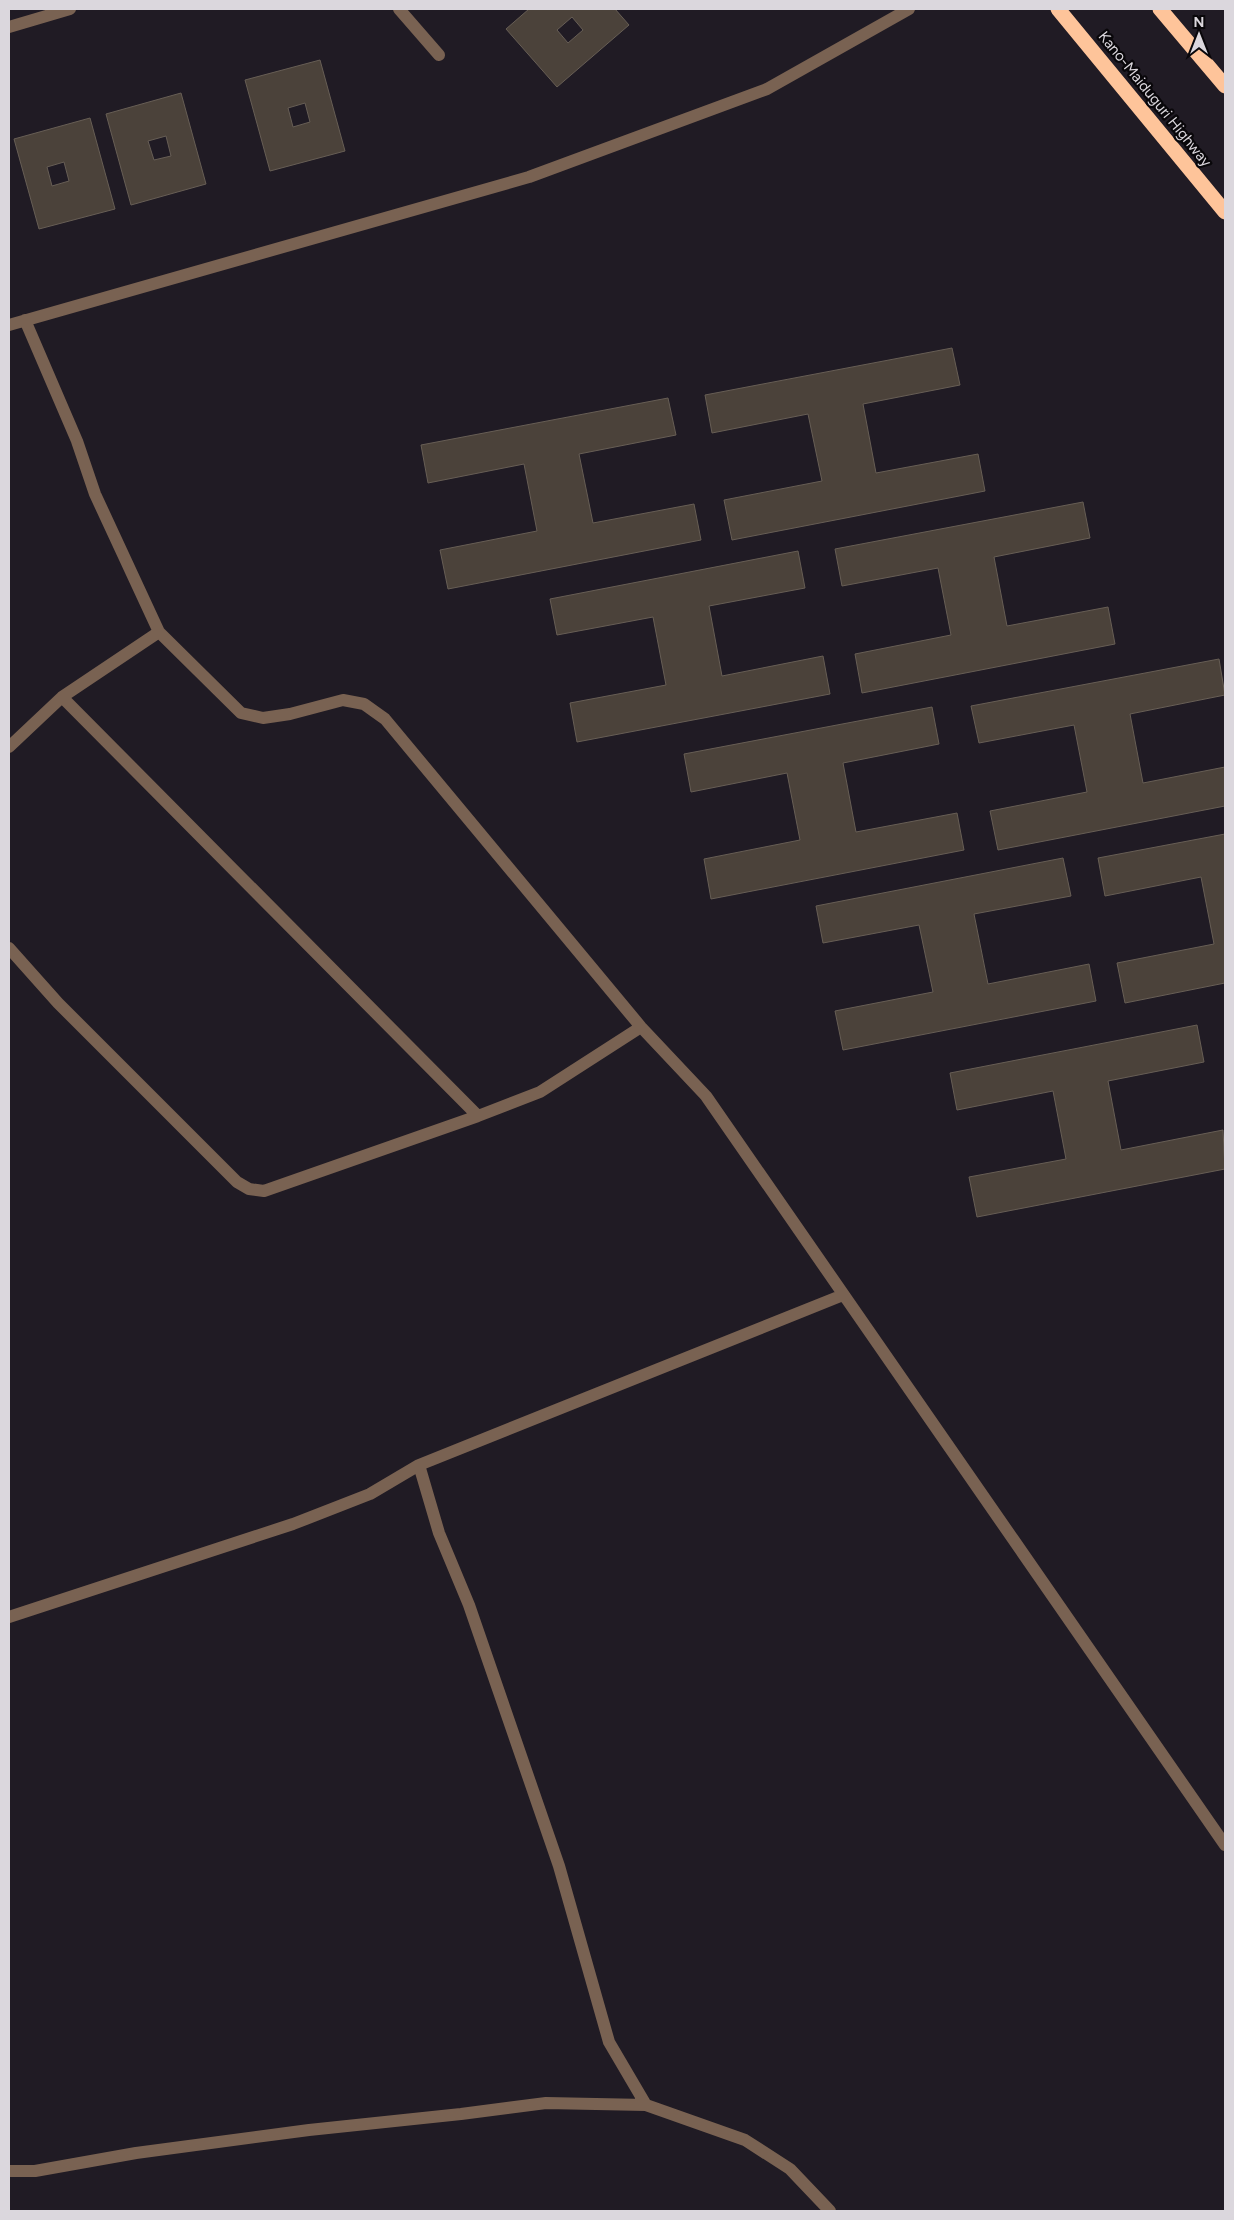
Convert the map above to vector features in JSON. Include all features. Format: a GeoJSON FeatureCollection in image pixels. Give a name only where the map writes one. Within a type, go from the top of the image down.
{"type":"FeatureCollection","features":[{"type":"Feature","properties":{"kind":"highway","name":"Kano-Maiduguri Highway"},"geometry":{"type":"LineString","coordinates":[[1058,9],[1225,212]]}},
{"type":"Feature","properties":{"kind":"highway"},"geometry":{"type":"LineString","coordinates":[[1160,9],[1225,86]]}},
{"type":"Feature","properties":{"kind":"street"},"geometry":{"type":"LineString","coordinates":[[9,27],[70,9]]}},
{"type":"Feature","properties":{"kind":"street"},"geometry":{"type":"LineString","coordinates":[[399,9],[439,55]]}},
{"type":"Feature","properties":{"kind":"street"},"geometry":{"type":"LineString","coordinates":[[9,325],[529,178],[767,89],[909,9]]}},
{"type":"Feature","properties":{"kind":"street"},"geometry":{"type":"LineString","coordinates":[[25,320],[76,441],[95,494],[159,632],[241,713],[263,718],[290,714],[343,700],[364,704],[385,720],[641,1027],[706,1096],[1225,1845]]}},
{"type":"Feature","properties":{"kind":"street"},"geometry":{"type":"LineString","coordinates":[[9,747],[62,697],[159,632]]}},
{"type":"Feature","properties":{"kind":"street"},"geometry":{"type":"LineString","coordinates":[[62,697],[478,1116]]}},
{"type":"Feature","properties":{"kind":"street"},"geometry":{"type":"LineString","coordinates":[[9,948],[58,1003],[237,1182],[249,1189],[264,1191],[478,1116],[540,1092],[641,1027]]}},
{"type":"Feature","properties":{"kind":"street"},"geometry":{"type":"LineString","coordinates":[[9,1617],[293,1524],[370,1494],[419,1465],[843,1295]]}},
{"type":"Feature","properties":{"kind":"street"},"geometry":{"type":"LineString","coordinates":[[419,1465],[439,1533],[469,1605],[559,1866],[609,2042],[646,2105]]}},
{"type":"Feature","properties":{"kind":"street"},"geometry":{"type":"LineString","coordinates":[[9,2171],[35,2171],[136,2153],[290,2132],[546,2103],[646,2105],[745,2140],[790,2169],[830,2211]]}},
{"type":"Feature","properties":{"kind":"building"},"geometry":{"type":"Polygon","coordinates":[[[529,9],[615,9],[629,25],[557,87],[506,29],[529,9]],[[572,17],[557,30],[568,43],[583,30],[572,17]]]}},
{"type":"Feature","properties":{"kind":"building"},"geometry":{"type":"Polygon","coordinates":[[[320,60],[345,151],[270,171],[245,80],[320,60]],[[305,103],[288,108],[293,127],[310,122],[305,103]]]}},
{"type":"Feature","properties":{"kind":"building"},"geometry":{"type":"Polygon","coordinates":[[[181,93],[206,184],[131,205],[106,114],[181,93]],[[166,136],[148,141],[154,160],[171,156],[166,136]]]}},
{"type":"Feature","properties":{"kind":"building"},"geometry":{"type":"Polygon","coordinates":[[[90,118],[115,209],[39,229],[14,139],[90,118]],[[64,162],[47,167],[52,186],[69,181],[64,162]]]}},
{"type":"Feature","properties":{"kind":"building"},"geometry":{"type":"Polygon","coordinates":[[[952,348],[960,385],[863,404],[876,473],[978,454],[985,491],[732,540],[724,500],[822,481],[808,414],[712,433],[705,395],[952,348]]]}},
{"type":"Feature","properties":{"kind":"building"},"geometry":{"type":"Polygon","coordinates":[[[668,398],[676,435],[579,454],[593,523],[694,504],[701,540],[448,589],[440,550],[537,531],[524,464],[428,483],[421,445],[668,398]]]}},
{"type":"Feature","properties":{"kind":"building"},"geometry":{"type":"Polygon","coordinates":[[[1083,502],[1090,538],[994,557],[1007,626],[1108,607],[1115,644],[862,693],[855,654],[951,635],[938,568],[842,586],[835,549],[1083,502]]]}},
{"type":"Feature","properties":{"kind":"building"},"geometry":{"type":"Polygon","coordinates":[[[798,551],[805,588],[709,606],[722,676],[823,656],[830,694],[577,742],[570,703],[666,685],[653,617],[557,635],[550,599],[798,551]]]}},
{"type":"Feature","properties":{"kind":"building"},"geometry":{"type":"Polygon","coordinates":[[[1219,659],[1225,695],[1130,714],[1143,783],[1225,767],[1225,806],[998,850],[990,811],[1087,792],[1074,725],[979,743],[971,706],[1219,659]]]}},
{"type":"Feature","properties":{"kind":"building"},"geometry":{"type":"Polygon","coordinates":[[[932,707],[939,744],[843,763],[856,832],[957,813],[964,850],[711,899],[704,859],[800,840],[787,773],[691,792],[684,754],[932,707]]]}},
{"type":"Feature","properties":{"kind":"building"},"geometry":{"type":"Polygon","coordinates":[[[1225,834],[1225,983],[1125,1003],[1117,963],[1214,944],[1201,877],[1105,896],[1098,858],[1225,834]]]}},
{"type":"Feature","properties":{"kind":"building"},"geometry":{"type":"Polygon","coordinates":[[[1063,858],[1071,896],[974,914],[988,984],[1089,964],[1096,1001],[843,1050],[835,1011],[933,992],[919,925],[823,943],[816,906],[1063,858]]]}},
{"type":"Feature","properties":{"kind":"building"},"geometry":{"type":"Polygon","coordinates":[[[1197,1025],[1204,1062],[1108,1081],[1121,1150],[1223,1130],[1225,1169],[977,1217],[969,1177],[1066,1159],[1053,1091],[957,1110],[950,1073],[1197,1025]]]}}]}
